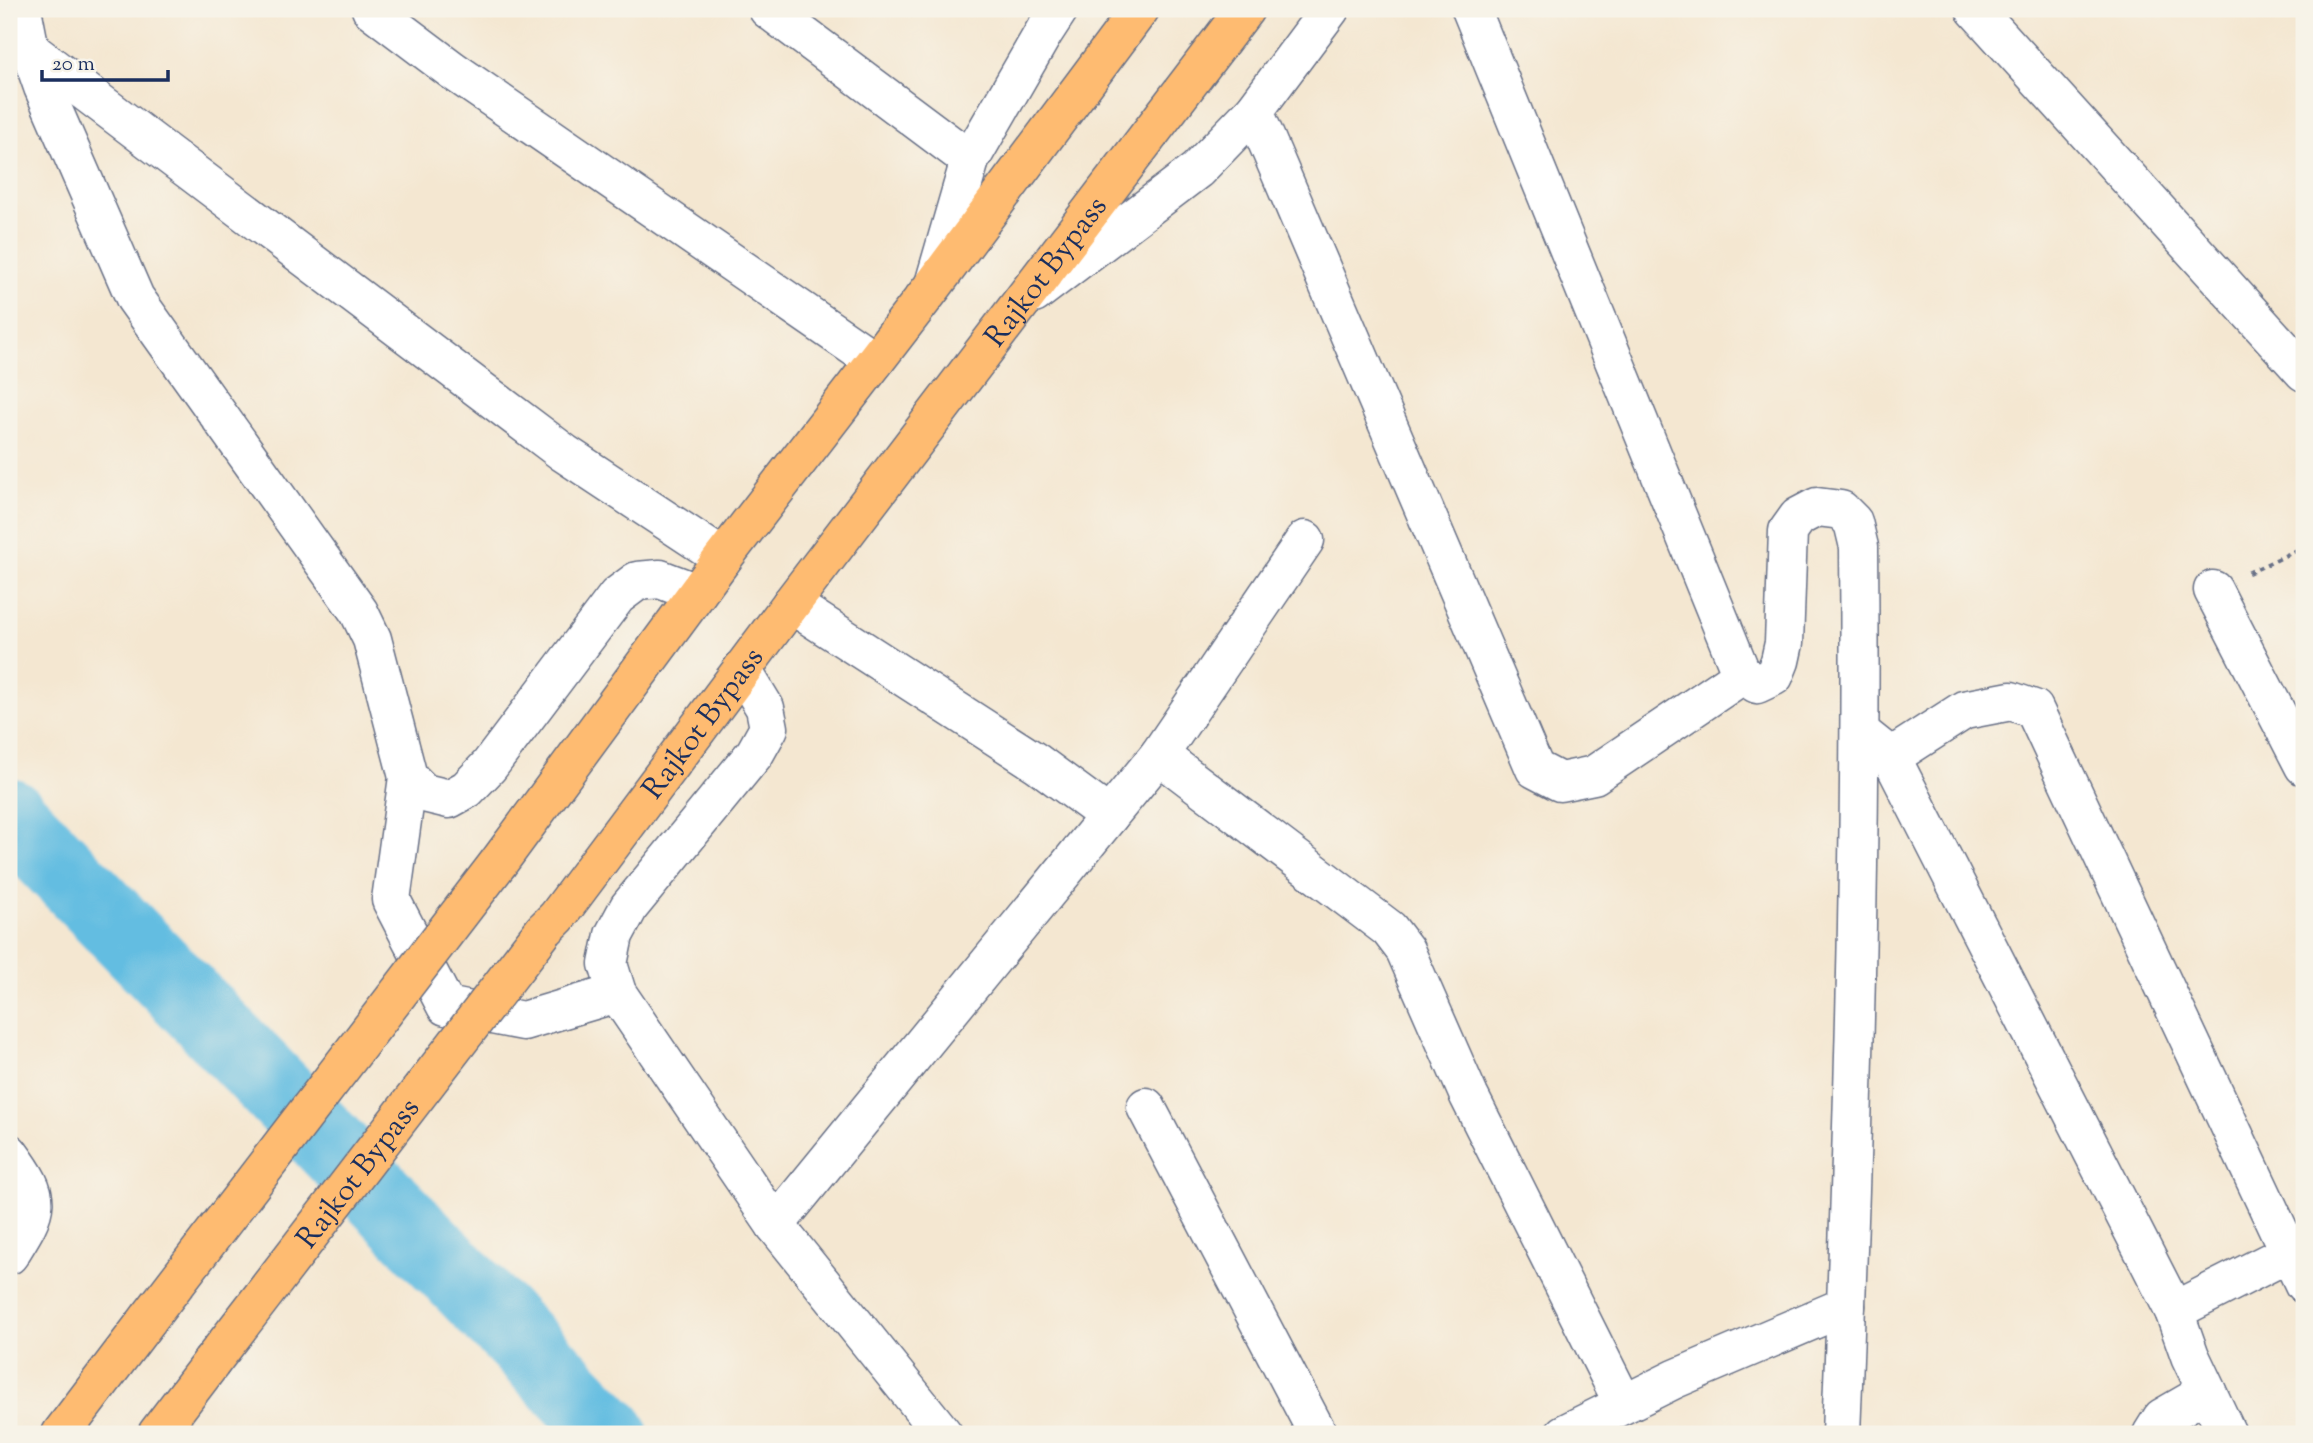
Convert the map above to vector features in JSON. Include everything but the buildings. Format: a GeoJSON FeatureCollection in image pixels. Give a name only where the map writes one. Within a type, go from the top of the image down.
{"type":"FeatureCollection","features":[{"type":"Feature","properties":{"kind":"highway"},"geometry":{"type":"LineString","coordinates":[[61,1434],[499,862],[723,558],[933,286],[1140,9]]}},
{"type":"Feature","properties":{"kind":"highway","name":"Rajkot Bypass"},"geometry":{"type":"LineString","coordinates":[[157,1434],[544,930],[557,917],[791,604],[1245,9]]}},
{"type":"Feature","properties":{"kind":"street"},"geometry":{"type":"LineString","coordinates":[[22,9],[30,50],[135,298],[359,612],[372,639],[408,777],[391,900],[446,1006],[523,1021],[617,993]]}},
{"type":"Feature","properties":{"kind":"street"},"geometry":{"type":"LineString","coordinates":[[370,9],[452,70],[875,361]]}},
{"type":"Feature","properties":{"kind":"street"},"geometry":{"type":"LineString","coordinates":[[768,9],[970,160]]}},
{"type":"Feature","properties":{"kind":"street"},"geometry":{"type":"LineString","coordinates":[[933,286],[970,160],[1059,9]]}},
{"type":"Feature","properties":{"kind":"street"},"geometry":{"type":"LineString","coordinates":[[1017,307],[1197,170],[1254,111],[1330,9]]}},
{"type":"Feature","properties":{"kind":"street"},"geometry":{"type":"LineString","coordinates":[[1471,9],[1742,675],[1757,684],[1774,676],[1780,661],[1784,643],[1788,531],[1798,517],[1817,507],[1841,510],[1853,522],[1859,547],[1861,733],[1858,944],[1840,1434]]}},
{"type":"Feature","properties":{"kind":"street"},"geometry":{"type":"LineString","coordinates":[[1975,9],[2304,372]]}},
{"type":"Feature","properties":{"kind":"street"},"geometry":{"type":"LineString","coordinates":[[30,50],[564,453],[723,558]]}},
{"type":"Feature","properties":{"kind":"street"},"geometry":{"type":"LineString","coordinates":[[1254,111],[1535,769],[1560,782],[1594,775],[1742,675]]}},
{"type":"Feature","properties":{"kind":"street"},"geometry":{"type":"LineString","coordinates":[[775,1225],[1159,755],[1306,540]]}},
{"type":"Feature","properties":{"kind":"street"},"geometry":{"type":"LineString","coordinates":[[408,777],[424,793],[449,799],[467,789],[489,766],[617,596],[637,580],[660,579],[697,593]]}},
{"type":"Feature","properties":{"kind":"street"},"geometry":{"type":"LineString","coordinates":[[2213,590],[2304,766]]}},
{"type":"Feature","properties":{"kind":"street"},"geometry":{"type":"LineString","coordinates":[[791,604],[1037,763],[1109,816]]}},
{"type":"Feature","properties":{"kind":"street"},"geometry":{"type":"LineString","coordinates":[[742,670],[765,708],[769,728],[755,753],[629,907],[614,935],[608,964],[617,993],[775,1225],[943,1434]]}},
{"type":"Feature","properties":{"kind":"street"},"geometry":{"type":"LineString","coordinates":[[1891,757],[1964,710],[2011,701],[2034,709],[2299,1261],[2174,1311]]}},
{"type":"Feature","properties":{"kind":"street"},"geometry":{"type":"LineString","coordinates":[[1861,733],[1891,757],[2174,1311],[2190,1356],[2227,1434]]}},
{"type":"Feature","properties":{"kind":"street"},"geometry":{"type":"LineString","coordinates":[[1159,755],[1389,929],[1405,950],[1469,1096],[1623,1403]]}},
{"type":"Feature","properties":{"kind":"street"},"geometry":{"type":"LineString","coordinates":[[1146,1107],[1318,1434]]}},
{"type":"Feature","properties":{"kind":"street"},"geometry":{"type":"LineString","coordinates":[[9,1153],[25,1175],[35,1200],[30,1222],[9,1255]]}},
{"type":"Feature","properties":{"kind":"street"},"geometry":{"type":"LineString","coordinates":[[1564,1434],[1623,1403],[1846,1306]]}},
{"type":"Feature","properties":{"kind":"street"},"geometry":{"type":"LineString","coordinates":[[2151,1434],[2162,1418],[2207,1392]]}},
{"type":"Feature","properties":{"kind":"path"},"geometry":{"type":"LineString","coordinates":[[2213,590],[2304,547]]}},
{"type":"Feature","properties":{"kind":"waterway"},"geometry":{"type":"LineString","coordinates":[[9,815],[611,1434]]}}]}
